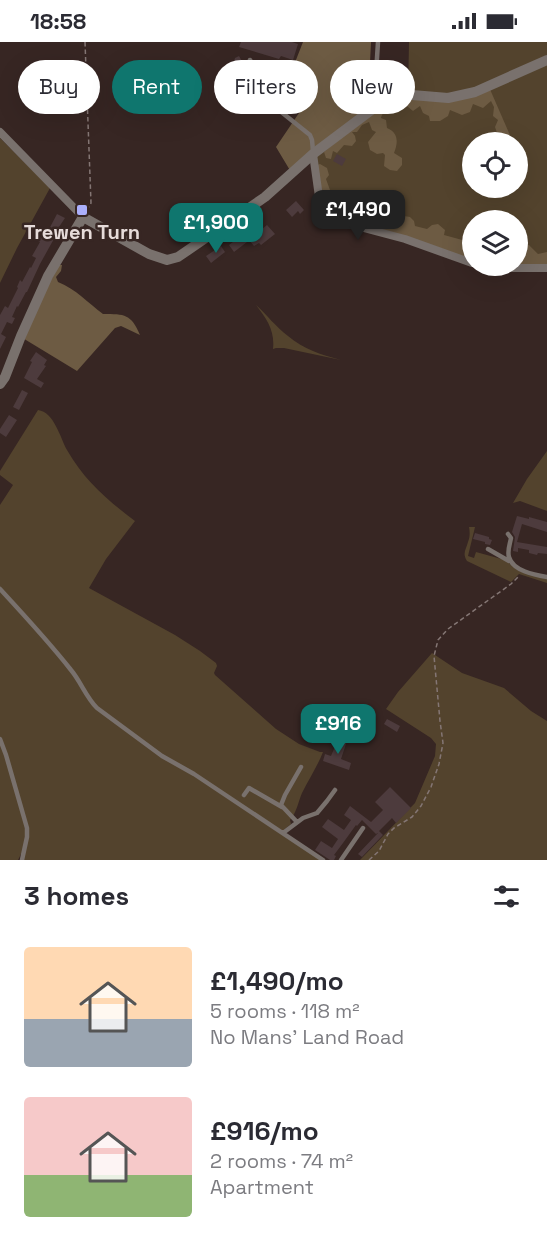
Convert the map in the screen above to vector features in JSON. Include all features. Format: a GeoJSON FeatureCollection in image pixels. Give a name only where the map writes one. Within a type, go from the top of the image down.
{"type":"FeatureCollection","features":[{"type":"Feature","properties":{"kind":"street"},"geometry":{"type":"LineString","coordinates":[[415,95],[448,98],[475,92],[547,60]]}},
{"type":"Feature","properties":{"kind":"street"},"geometry":{"type":"LineString","coordinates":[[0,132],[83,217],[149,254],[167,260],[178,257],[266,197],[313,154],[366,114]]}},
{"type":"Feature","properties":{"kind":"street"},"geometry":{"type":"LineString","coordinates":[[313,154],[320,204],[327,215],[351,225],[405,239],[462,259]]}},
{"type":"Feature","properties":{"kind":"street"},"geometry":{"type":"LineString","coordinates":[[0,384],[48,276],[83,217]]}},
{"type":"Feature","properties":{"kind":"street"},"geometry":{"type":"LineString","coordinates":[[528,268],[547,268]]}},
{"type":"Feature","properties":{"kind":"lane"},"geometry":{"type":"LineString","coordinates":[[377,60],[378,42]]}},
{"type":"Feature","properties":{"kind":"lane"},"geometry":{"type":"LineString","coordinates":[[283,114],[310,135],[313,154]]}},
{"type":"Feature","properties":{"kind":"lane"},"geometry":{"type":"LineString","coordinates":[[508,534],[511,538],[508,553],[512,562]]}},
{"type":"Feature","properties":{"kind":"lane"},"geometry":{"type":"LineString","coordinates":[[488,549],[512,562],[522,571],[547,577]]}},
{"type":"Feature","properties":{"kind":"lane"},"geometry":{"type":"LineString","coordinates":[[0,589],[67,665],[98,708],[162,756],[194,774],[323,860]]}},
{"type":"Feature","properties":{"kind":"lane"},"geometry":{"type":"LineString","coordinates":[[0,739],[27,828],[22,860]]}},
{"type":"Feature","properties":{"kind":"lane"},"geometry":{"type":"LineString","coordinates":[[282,807],[285,795],[301,767]]}},
{"type":"Feature","properties":{"kind":"lane"},"geometry":{"type":"LineString","coordinates":[[244,795],[249,788],[282,807],[297,822]]}},
{"type":"Feature","properties":{"kind":"lane"},"geometry":{"type":"LineString","coordinates":[[283,833],[306,816],[320,811],[334,790]]}},
{"type":"Feature","properties":{"kind":"lane"},"geometry":{"type":"LineString","coordinates":[[341,860],[363,828]]}},
{"type":"Feature","properties":{"kind":"path"},"geometry":{"type":"LineString","coordinates":[[83,217],[91,203],[85,42]]}},
{"type":"Feature","properties":{"kind":"path"},"geometry":{"type":"LineString","coordinates":[[369,860],[394,828],[414,816],[436,775],[443,746],[434,657],[438,640],[448,629],[511,584],[522,571]]}},
{"type":"Feature","properties":{"kind":"shaded area"},"geometry":{"type":"Polygon","coordinates":[[[303,42],[371,42],[370,60],[330,60],[330,114],[364,114],[291,172],[276,147],[298,114],[318,114],[318,60],[296,60],[303,42]]]}},
{"type":"Feature","properties":{"kind":"shaded area"},"geometry":{"type":"Polygon","coordinates":[[[409,42],[547,42],[547,265],[528,265],[528,210],[462,210],[462,257],[326,212],[316,157],[369,114],[415,114],[415,100],[448,97],[415,95],[415,60],[409,60],[409,42]]]}},
{"type":"Feature","properties":{"kind":"shaded area"},"geometry":{"type":"Polygon","coordinates":[[[489,87],[509,132],[497,132],[495,127],[498,120],[493,116],[494,107],[491,101],[483,108],[473,104],[470,112],[462,115],[450,110],[448,116],[440,121],[430,121],[429,116],[423,113],[420,106],[415,110],[415,96],[448,99],[489,87]]]}},
{"type":"Feature","properties":{"kind":"shaded area"},"geometry":{"type":"Polygon","coordinates":[[[370,114],[382,114],[381,118],[386,120],[387,128],[396,135],[394,153],[402,158],[402,165],[397,171],[390,170],[384,166],[385,155],[383,153],[377,154],[370,150],[368,142],[376,132],[372,130],[369,122],[362,125],[357,132],[352,132],[356,141],[352,146],[344,145],[337,153],[333,151],[331,159],[326,158],[324,152],[370,114]]]}},
{"type":"Feature","properties":{"kind":"shaded area"},"geometry":{"type":"Polygon","coordinates":[[[0,138],[50,188],[0,283],[0,138]]]}},
{"type":"Feature","properties":{"kind":"shaded area"},"geometry":{"type":"Polygon","coordinates":[[[320,164],[327,168],[329,175],[326,179],[330,190],[328,196],[346,215],[350,212],[349,206],[357,202],[370,210],[372,216],[379,212],[383,213],[386,219],[399,220],[404,216],[410,217],[415,226],[427,229],[438,224],[445,230],[444,235],[462,240],[462,257],[350,224],[323,208],[317,165],[320,164]]]}},
{"type":"Feature","properties":{"kind":"shaded area"},"geometry":{"type":"Polygon","coordinates":[[[528,245],[538,254],[547,252],[547,265],[528,265],[528,245]]]}},
{"type":"Feature","properties":{"kind":"shaded area"},"geometry":{"type":"Polygon","coordinates":[[[59,265],[62,265],[56,277],[58,282],[76,292],[103,314],[117,314],[130,319],[140,335],[121,326],[115,328],[77,371],[21,337],[59,265]]]}},
{"type":"Feature","properties":{"kind":"shaded area"},"geometry":{"type":"Polygon","coordinates":[[[256,305],[279,329],[300,345],[341,360],[284,348],[273,349],[273,336],[269,325],[256,305]]]}},
{"type":"Feature","properties":{"kind":"shaded area"},"geometry":{"type":"Polygon","coordinates":[[[38,410],[44,412],[52,420],[67,450],[89,480],[105,497],[135,521],[106,559],[89,588],[200,651],[216,663],[215,675],[276,729],[299,744],[323,752],[290,820],[291,824],[281,832],[322,860],[21,860],[21,854],[18,860],[0,860],[0,505],[13,485],[0,475],[0,471],[38,410]]]}},
{"type":"Feature","properties":{"kind":"shaded area"},"geometry":{"type":"Polygon","coordinates":[[[547,451],[547,511],[520,501],[513,503],[527,479],[547,451]]]}},
{"type":"Feature","properties":{"kind":"shaded area"},"geometry":{"type":"Polygon","coordinates":[[[469,527],[475,527],[468,556],[474,558],[476,552],[505,560],[519,571],[547,579],[547,583],[519,574],[511,582],[467,561],[465,554],[469,527]]]}},
{"type":"Feature","properties":{"kind":"shaded area"},"geometry":{"type":"Polygon","coordinates":[[[432,653],[462,673],[504,688],[531,711],[547,721],[547,860],[360,860],[415,803],[435,756],[436,744],[431,738],[386,709],[432,653]]]}},
{"type":"Feature","properties":{"kind":"building"},"geometry":{"type":"Polygon","coordinates":[[[241,42],[298,44],[293,60],[281,56],[279,59],[239,47],[241,42]]]}},
{"type":"Feature","properties":{"kind":"building"},"geometry":{"type":"Polygon","coordinates":[[[337,154],[346,159],[342,166],[333,161],[337,154]]]}},
{"type":"Feature","properties":{"kind":"building"},"geometry":{"type":"Polygon","coordinates":[[[296,201],[304,210],[300,214],[298,211],[292,217],[286,210],[296,201]]]}},
{"type":"Feature","properties":{"kind":"building"},"geometry":{"type":"Polygon","coordinates":[[[57,214],[65,218],[53,236],[55,237],[27,292],[17,306],[12,317],[15,318],[12,324],[7,322],[1,334],[6,337],[0,349],[0,315],[5,306],[8,308],[20,280],[22,282],[31,268],[36,258],[32,256],[40,242],[38,241],[47,233],[57,214]]]}},
{"type":"Feature","properties":{"kind":"building"},"geometry":{"type":"Polygon","coordinates":[[[267,225],[275,234],[261,245],[259,243],[254,246],[249,240],[267,225]]]}},
{"type":"Feature","properties":{"kind":"building"},"geometry":{"type":"Polygon","coordinates":[[[242,235],[247,242],[234,252],[229,245],[242,235]]]}},
{"type":"Feature","properties":{"kind":"building"},"geometry":{"type":"Polygon","coordinates":[[[221,246],[225,252],[211,263],[206,256],[221,246]]]}},
{"type":"Feature","properties":{"kind":"building"},"geometry":{"type":"Polygon","coordinates":[[[36,352],[47,360],[44,365],[46,366],[37,379],[44,383],[41,388],[24,378],[36,352]]]}},
{"type":"Feature","properties":{"kind":"building"},"geometry":{"type":"Polygon","coordinates":[[[22,390],[28,393],[19,410],[13,407],[22,390]]]}},
{"type":"Feature","properties":{"kind":"building"},"geometry":{"type":"Polygon","coordinates":[[[9,415],[17,420],[6,437],[0,433],[0,429],[9,415]]]}},
{"type":"Feature","properties":{"kind":"building"},"geometry":{"type":"Polygon","coordinates":[[[517,516],[547,522],[547,532],[522,524],[517,542],[547,547],[547,554],[538,553],[537,555],[529,553],[529,550],[518,548],[518,552],[513,551],[515,537],[512,532],[517,516]]]}},
{"type":"Feature","properties":{"kind":"building"},"geometry":{"type":"Polygon","coordinates":[[[475,533],[489,537],[492,540],[490,545],[473,539],[475,533]]]}},
{"type":"Feature","properties":{"kind":"building"},"geometry":{"type":"Polygon","coordinates":[[[387,719],[400,726],[397,732],[384,724],[387,719]]]}},
{"type":"Feature","properties":{"kind":"building"},"geometry":{"type":"Polygon","coordinates":[[[339,737],[347,741],[341,759],[351,763],[349,770],[323,761],[325,754],[331,756],[339,737]]]}},
{"type":"Feature","properties":{"kind":"building"},"geometry":{"type":"Polygon","coordinates":[[[390,787],[411,808],[396,823],[392,818],[379,831],[383,835],[362,857],[358,854],[378,833],[376,834],[362,820],[334,855],[336,856],[334,860],[330,860],[315,850],[321,841],[332,848],[338,839],[322,827],[328,819],[344,830],[351,820],[344,815],[350,806],[371,822],[383,810],[375,802],[390,787]]]}},
{"type":"Feature","properties":{"kind":"place","name":"Trewen Turn"},"geometry":{"type":"Point","coordinates":[82,210]}}]}
